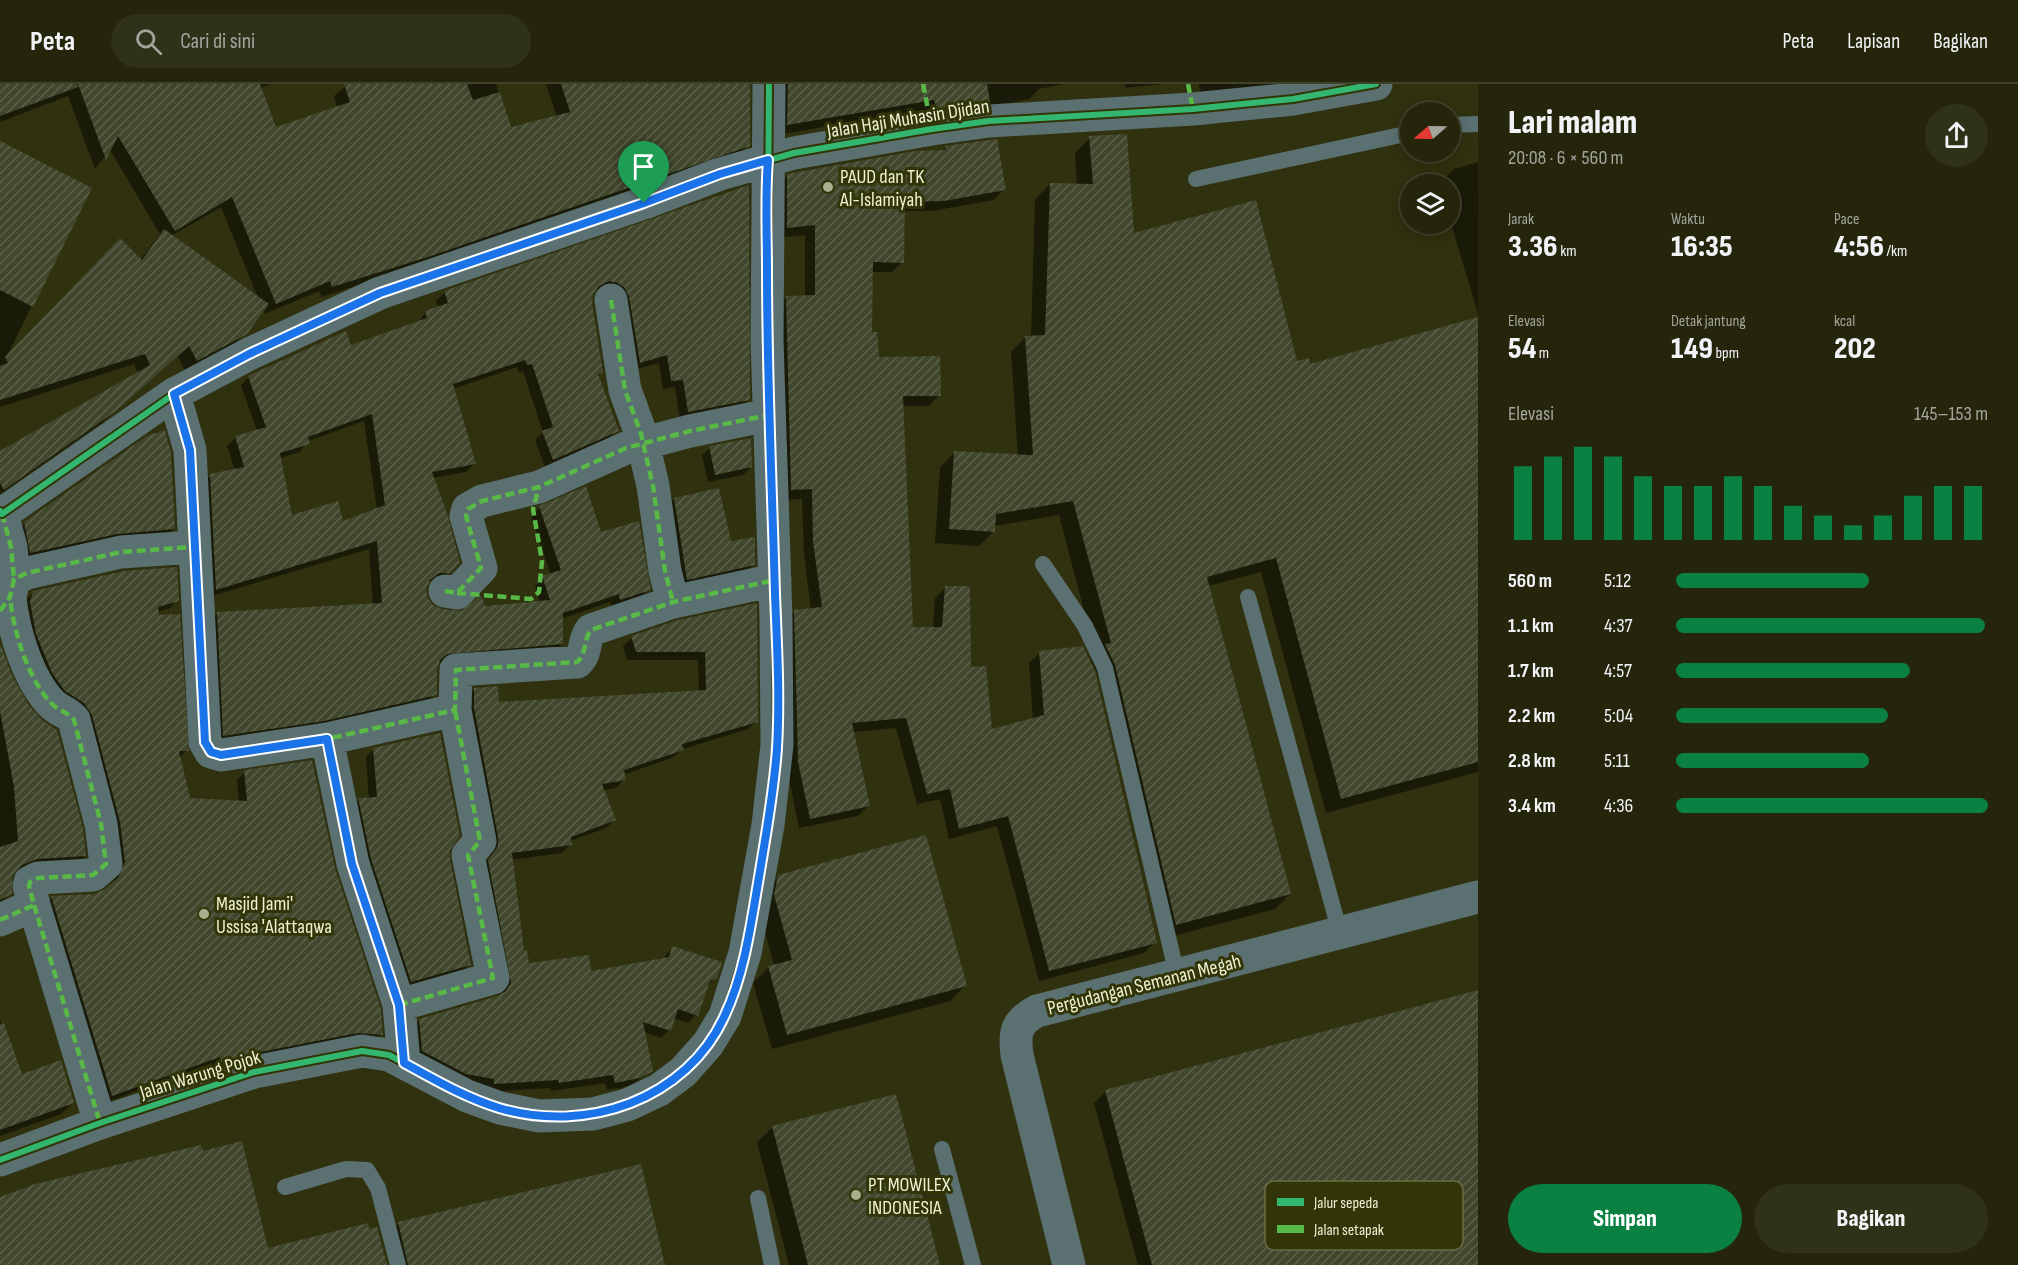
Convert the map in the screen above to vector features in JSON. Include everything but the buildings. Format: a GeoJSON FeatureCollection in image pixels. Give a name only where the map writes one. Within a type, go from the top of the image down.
{"type":"FeatureCollection","features":[{"type":"Feature","properties":{"kind":"street","name":"Jalan Warung Pojok"},"geometry":{"type":"LineString","coordinates":[[0,1160],[100,1123],[254,1072],[353,1052],[381,1052],[467,1096],[500,1108],[539,1116],[577,1116],[612,1110],[644,1098],[683,1072],[708,1044],[725,1016],[740,972],[768,825],[778,717],[769,415],[769,84]]}},
{"type":"Feature","properties":{"kind":"street","name":"Jalan Haji Muhasin Djidan"},"geometry":{"type":"LineString","coordinates":[[768,160],[932,129],[989,121],[1190,97],[1293,99],[1376,84]]}},
{"type":"Feature","properties":{"kind":"street"},"geometry":{"type":"LineString","coordinates":[[100,1123],[29,886],[30,882],[38,878],[93,875],[106,864],[101,824],[74,720],[69,713],[52,705],[29,667],[12,624],[8,596],[11,547],[1,513],[174,394],[249,354],[380,293],[644,203],[720,174],[768,160]]}},
{"type":"Feature","properties":{"kind":"street"},"geometry":{"type":"LineString","coordinates":[[611,300],[625,390],[643,444],[653,486],[665,571],[673,602]]}},
{"type":"Feature","properties":{"kind":"street"},"geometry":{"type":"LineString","coordinates":[[174,394],[190,450],[193,547],[205,742],[211,752],[221,755],[327,739],[455,710]]}},
{"type":"Feature","properties":{"kind":"street"},"geometry":{"type":"LineString","coordinates":[[445,591],[457,593],[481,568],[466,516],[468,509],[482,501],[539,487],[627,448],[769,415]]}},
{"type":"Feature","properties":{"kind":"street"},"geometry":{"type":"LineString","coordinates":[[8,596],[27,573],[121,552],[193,547]]}},
{"type":"Feature","properties":{"kind":"street"},"geometry":{"type":"LineString","coordinates":[[399,1005],[493,978],[468,855],[480,841],[455,710],[456,670],[577,662],[582,656],[591,630],[673,602],[775,580]]}},
{"type":"Feature","properties":{"kind":"street"},"geometry":{"type":"LineString","coordinates":[[327,739],[352,864],[399,1005],[404,1063]]}},
{"type":"Feature","properties":{"kind":"street","name":"Pergudangan Semanan Megah"},"geometry":{"type":"LineString","coordinates":[[1069,1265],[1017,1055],[1015,1039],[1017,1026],[1037,1011],[1478,897]]}},
{"type":"Feature","properties":{"kind":"street"},"geometry":{"type":"LineString","coordinates":[[0,920],[34,905]]}},
{"type":"Feature","properties":{"kind":"lane"},"geometry":{"type":"LineString","coordinates":[[1460,125],[1478,124]]}},
{"type":"Feature","properties":{"kind":"lane"},"geometry":{"type":"LineString","coordinates":[[1196,179],[1400,136]]}},
{"type":"Feature","properties":{"kind":"lane"},"geometry":{"type":"LineString","coordinates":[[1043,564],[1085,626],[1105,668],[1177,975]]}},
{"type":"Feature","properties":{"kind":"lane"},"geometry":{"type":"LineString","coordinates":[[1248,597],[1340,933]]}},
{"type":"Feature","properties":{"kind":"lane"},"geometry":{"type":"LineString","coordinates":[[942,1149],[973,1265]]}},
{"type":"Feature","properties":{"kind":"lane"},"geometry":{"type":"LineString","coordinates":[[285,1187],[346,1169],[367,1170],[378,1188],[398,1265]]}},
{"type":"Feature","properties":{"kind":"lane"},"geometry":{"type":"LineString","coordinates":[[758,1198],[772,1265]]}},
{"type":"Feature","properties":{"kind":"marked path"},"geometry":{"type":"LineString","coordinates":[[923,84],[932,129]]}},
{"type":"Feature","properties":{"kind":"marked path"},"geometry":{"type":"LineString","coordinates":[[1188,84],[1193,109]]}},
{"type":"Feature","properties":{"kind":"marked path"},"geometry":{"type":"LineString","coordinates":[[611,300],[625,390],[641,434],[653,486],[665,571],[673,602]]}},
{"type":"Feature","properties":{"kind":"marked path"},"geometry":{"type":"LineString","coordinates":[[174,394],[190,450],[205,742],[211,752],[221,755],[327,739],[455,710],[456,670],[577,662],[591,630],[673,602],[775,580]]}},
{"type":"Feature","properties":{"kind":"marked path"},"geometry":{"type":"LineString","coordinates":[[445,591],[457,593],[481,568],[466,516],[468,509],[482,501],[539,487],[626,448],[690,431],[769,415]]}},
{"type":"Feature","properties":{"kind":"marked path"},"geometry":{"type":"LineString","coordinates":[[457,593],[531,599],[539,592],[542,561],[533,509],[539,487]]}},
{"type":"Feature","properties":{"kind":"marked path"},"geometry":{"type":"LineString","coordinates":[[2,514],[11,547],[14,579]]}},
{"type":"Feature","properties":{"kind":"marked path"},"geometry":{"type":"LineString","coordinates":[[0,611],[10,597],[14,579],[27,573],[121,552],[193,547]]}},
{"type":"Feature","properties":{"kind":"marked path"},"geometry":{"type":"LineString","coordinates":[[0,920],[34,905],[30,882],[38,878],[93,875],[106,864],[101,824],[74,720],[52,704],[36,682],[18,639],[10,597]]}},
{"type":"Feature","properties":{"kind":"marked path"},"geometry":{"type":"LineString","coordinates":[[399,1005],[493,978],[468,855],[480,841],[455,710]]}},
{"type":"Feature","properties":{"kind":"marked path"},"geometry":{"type":"LineString","coordinates":[[327,739],[353,864],[399,1005],[404,1063]]}},
{"type":"Feature","properties":{"kind":"marked path"},"geometry":{"type":"LineString","coordinates":[[34,905],[100,1123]]}},
{"type":"Feature","properties":{"kind":"cycle path"},"geometry":{"type":"LineString","coordinates":[[0,1160],[100,1123],[254,1072],[362,1051],[389,1055],[467,1096],[500,1108],[539,1116],[593,1114],[627,1105],[659,1090],[683,1072],[708,1044],[725,1016],[745,953],[768,825],[777,745],[776,619],[767,341],[769,84]]}},
{"type":"Feature","properties":{"kind":"cycle path"},"geometry":{"type":"LineString","coordinates":[[0,511],[2,514],[174,394],[249,354],[380,293],[644,203],[720,174],[794,153],[989,121],[1193,109],[1293,99],[1376,84]]}},
{"type":"Feature","properties":{"kind":"place","name":"PAUD dan TK Al-Islamiyah"},"geometry":{"type":"Point","coordinates":[828,187]}},
{"type":"Feature","properties":{"kind":"place","name":"Masjid Jami' Ussisa 'Alattaqwa"},"geometry":{"type":"Point","coordinates":[204,914]}},
{"type":"Feature","properties":{"kind":"place","name":"PT MOWILEX INDONESIA"},"geometry":{"type":"Point","coordinates":[856,1195]}},
{"type":"Feature","properties":{"kind":"route"},"geometry":{"type":"LineString","coordinates":[[768,160],[767,341],[778,717],[775,774],[745,952],[732,1000],[719,1028],[708,1044],[683,1072],[644,1098],[612,1110],[593,1114],[539,1116],[500,1108],[467,1096],[404,1063],[399,1005],[352,864],[327,739],[221,755],[211,752],[205,742],[193,547],[190,450],[174,394],[249,354],[380,293],[644,203],[720,174],[768,160]]}}]}
